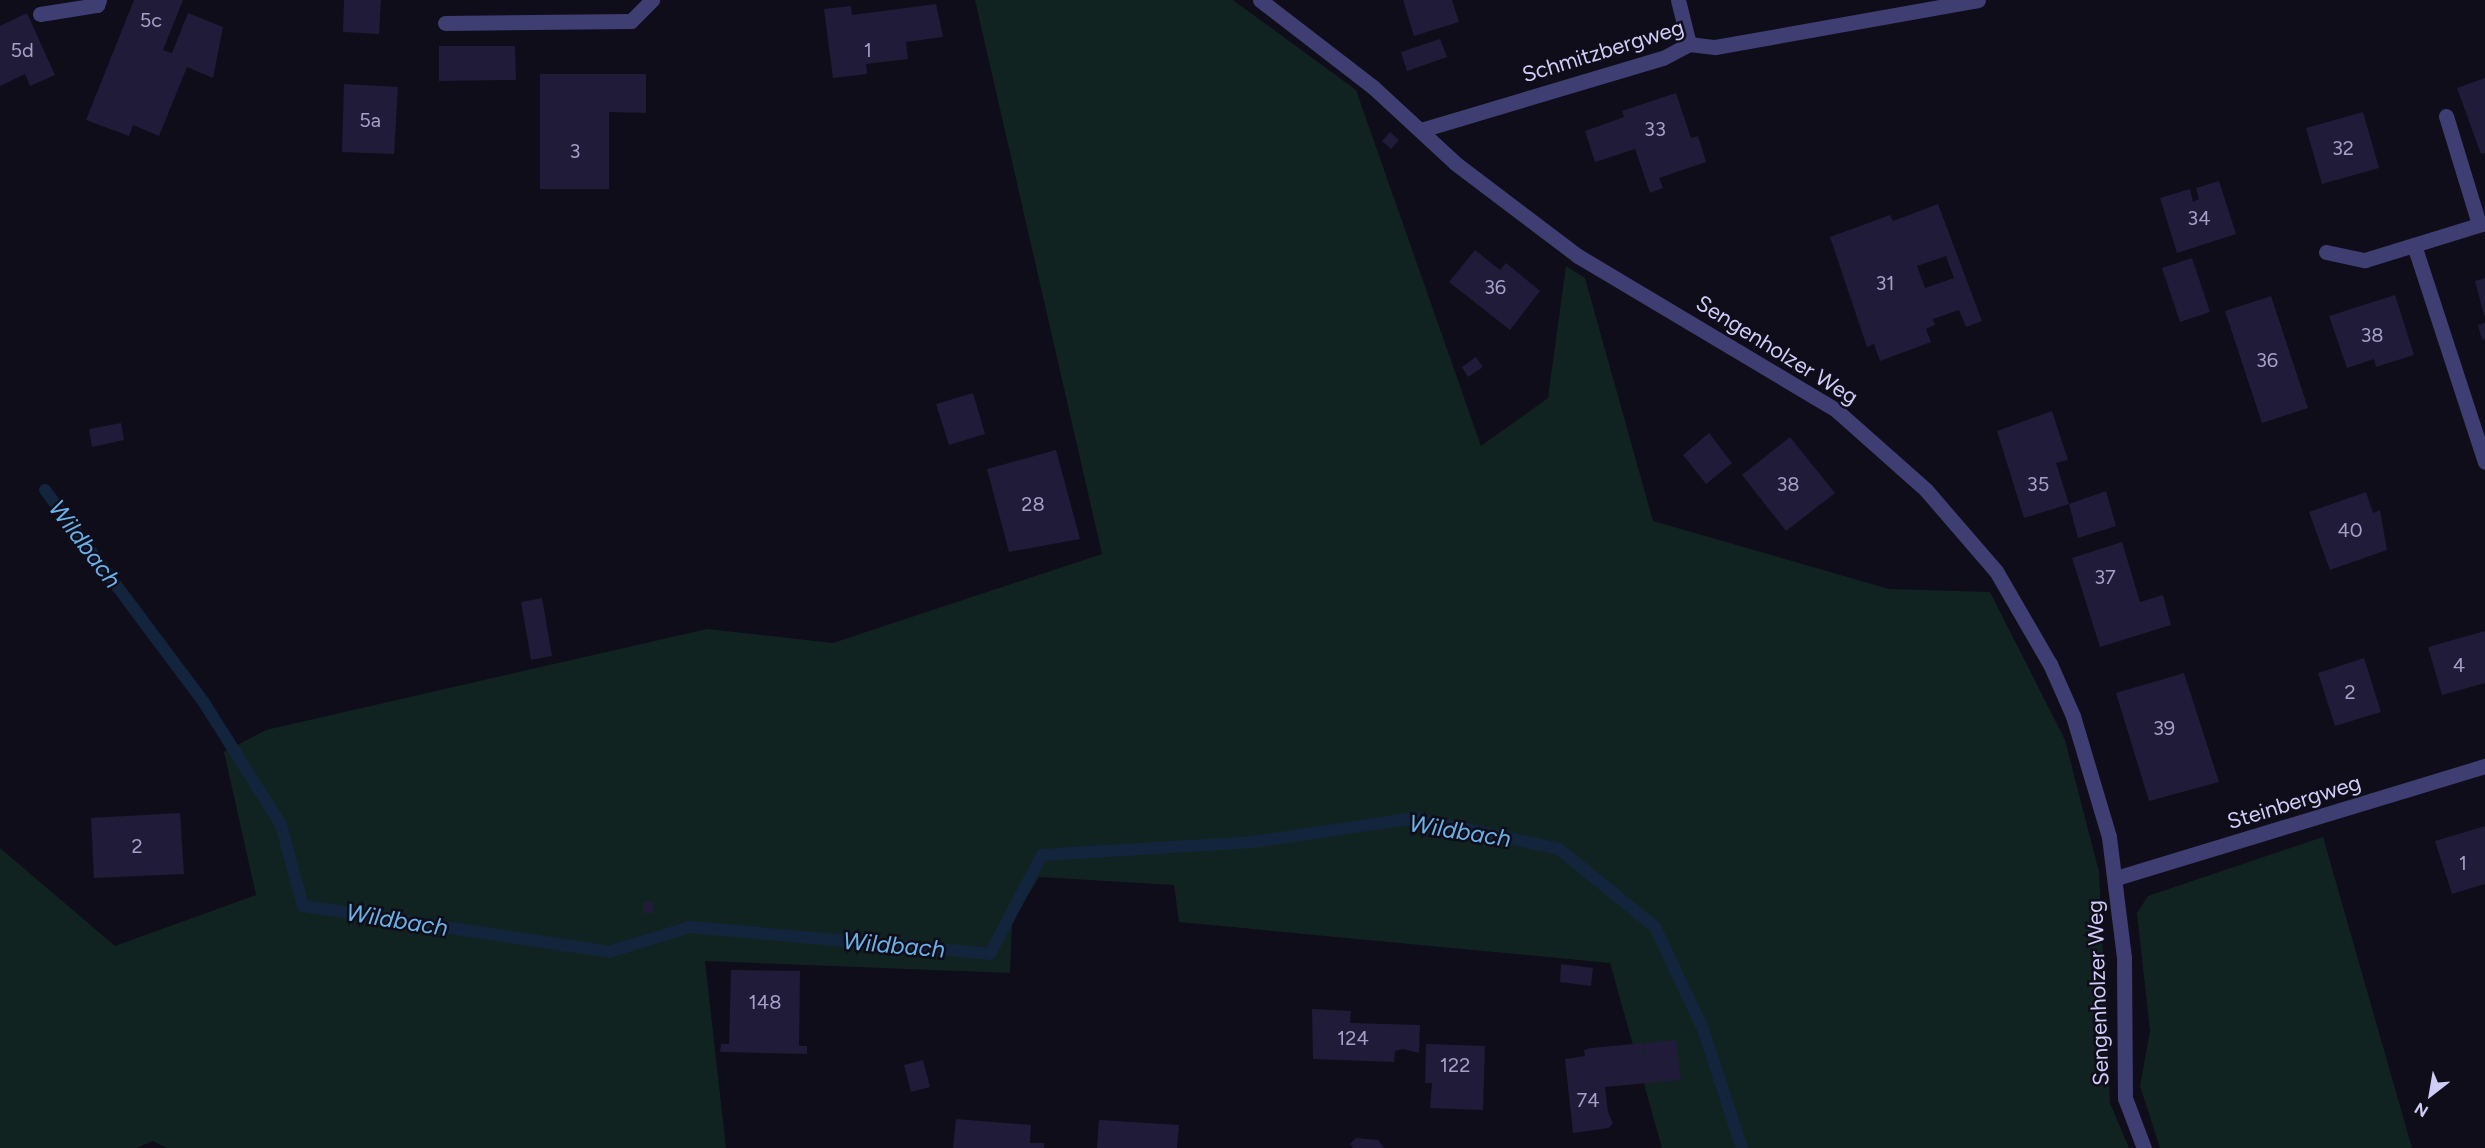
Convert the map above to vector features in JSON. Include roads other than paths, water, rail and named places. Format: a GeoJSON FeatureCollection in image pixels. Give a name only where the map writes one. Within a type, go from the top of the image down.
{"type":"FeatureCollection","features":[{"type":"Feature","properties":{"kind":"street"},"geometry":{"type":"LineString","coordinates":[[39,14],[97,5],[99,0]]}},
{"type":"Feature","properties":{"kind":"street"},"geometry":{"type":"LineString","coordinates":[[445,23],[631,21],[652,0]]}},
{"type":"Feature","properties":{"kind":"street","name":"Sengenholzer Weg"},"geometry":{"type":"LineString","coordinates":[[1260,0],[1373,87],[1472,176],[1578,256],[1836,410],[1926,490],[1963,530],[1995,571],[2050,664],[2091,769],[2116,878],[2124,958],[2125,1098],[2144,1148]]}},
{"type":"Feature","properties":{"kind":"street"},"geometry":{"type":"LineString","coordinates":[[1678,0],[1689,44]]}},
{"type":"Feature","properties":{"kind":"street","name":"Schmitzbergweg"},"geometry":{"type":"LineString","coordinates":[[1421,130],[1663,58],[1689,44],[1726,46],[1978,0]]}},
{"type":"Feature","properties":{"kind":"street"},"geometry":{"type":"LineString","coordinates":[[2326,252],[2365,260],[2482,224],[2446,116]]}},
{"type":"Feature","properties":{"kind":"street"},"geometry":{"type":"LineString","coordinates":[[2414,245],[2485,462]]}},
{"type":"Feature","properties":{"kind":"street","name":"Steinbergweg"},"geometry":{"type":"LineString","coordinates":[[2116,878],[2485,766]]}},
{"type":"Feature","properties":{"kind":"waterway","name":"Wildbach"},"geometry":{"type":"LineString","coordinates":[[45,490],[203,701],[281,825],[303,906],[609,952],[690,927],[990,954],[1042,855],[1253,842],[1415,818],[1559,849],[1655,927],[1703,1029],[1742,1148]]}}]}
